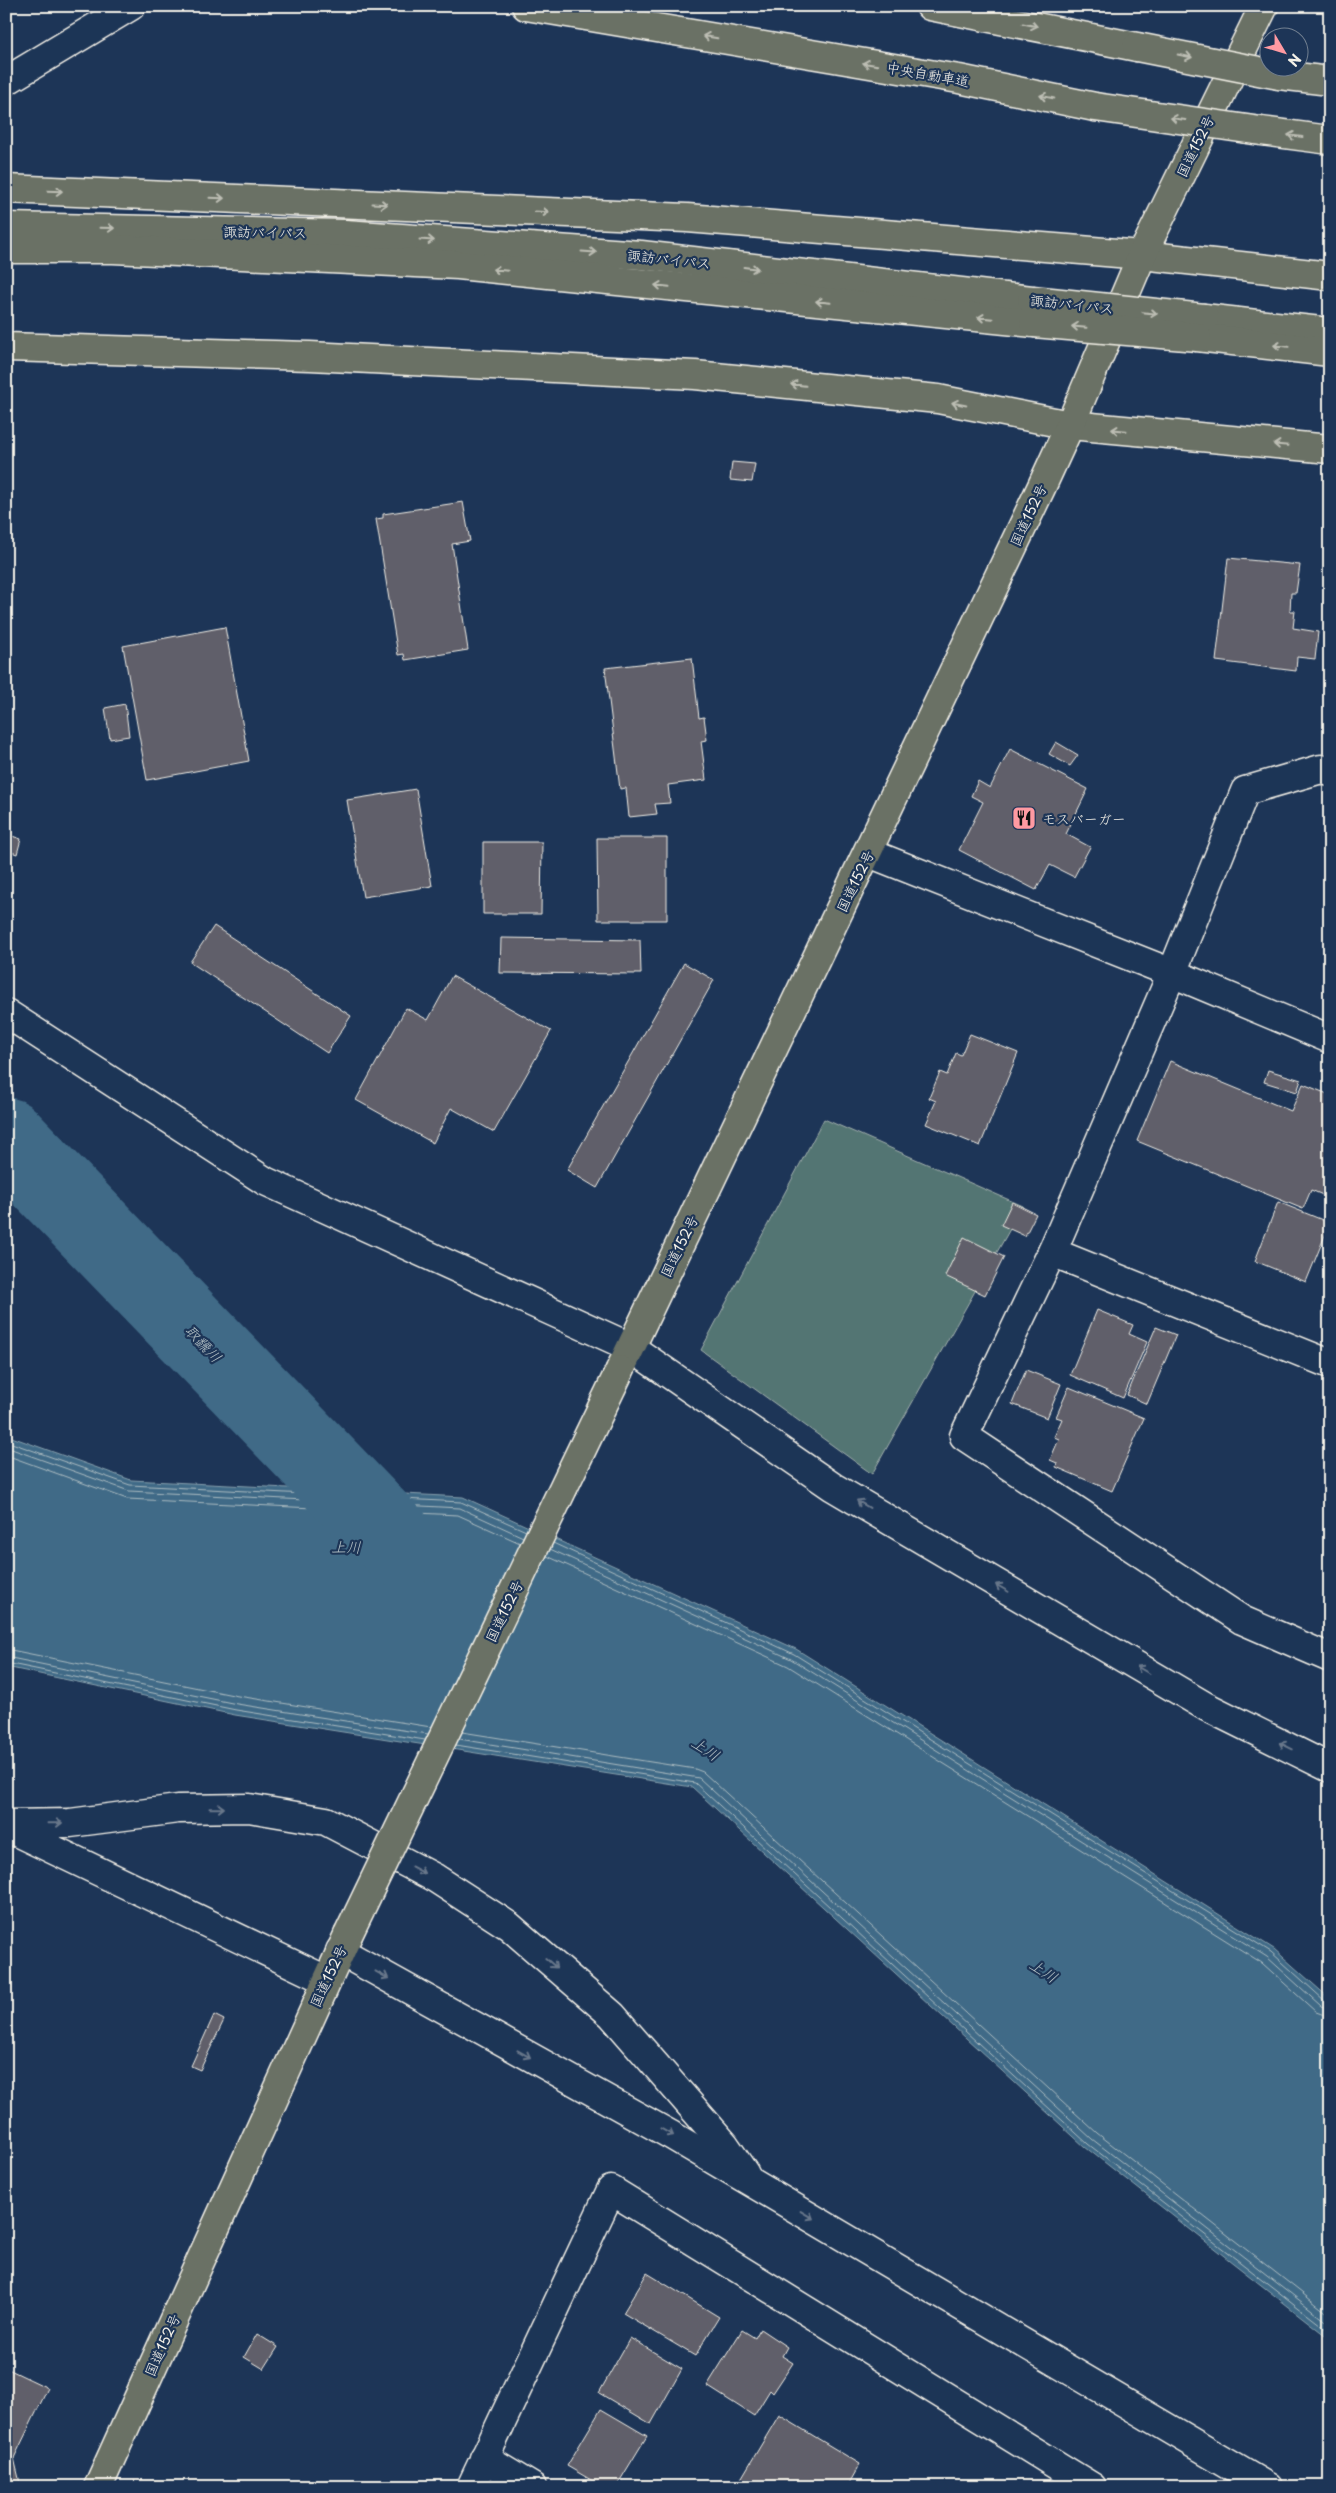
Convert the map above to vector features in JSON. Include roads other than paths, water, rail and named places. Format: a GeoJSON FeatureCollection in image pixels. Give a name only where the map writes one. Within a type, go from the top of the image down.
{"type":"FeatureCollection","features":[{"type":"Feature","properties":{"kind":"highway","name":"中央自動車道"},"geometry":{"type":"LineString","coordinates":[[526,6],[959,79],[1095,107],[1330,140]]}},
{"type":"Feature","properties":{"kind":"highway"},"geometry":{"type":"LineString","coordinates":[[930,6],[1280,75],[1330,82]]}},
{"type":"Feature","properties":{"kind":"highway","name":"国道152号"},"geometry":{"type":"LineString","coordinates":[[98,2487],[326,1980],[869,852],[1070,425],[1142,255],[1264,6]]}},
{"type":"Feature","properties":{"kind":"highway"},"geometry":{"type":"LineString","coordinates":[[6,189],[687,218],[1142,255],[1330,276]]}},
{"type":"Feature","properties":{"kind":"highway","name":"諏訪バイパス"},"geometry":{"type":"LineString","coordinates":[[6,227],[375,236],[641,255],[1033,311]]}},
{"type":"Feature","properties":{"kind":"highway","name":"諏訪バイパス"},"geometry":{"type":"LineString","coordinates":[[6,249],[113,249],[458,266],[1033,311],[1201,328],[1330,332]]}},
{"type":"Feature","properties":{"kind":"highway","name":"諏訪バイパス"},"geometry":{"type":"LineString","coordinates":[[1201,328],[1330,352]]}},
{"type":"Feature","properties":{"kind":"highway"},"geometry":{"type":"LineString","coordinates":[[6,347],[310,356],[694,375],[938,399],[1070,425],[1330,449]]}},
{"type":"Feature","properties":{"kind":"street"},"geometry":{"type":"LineString","coordinates":[[6,80],[130,6]]}},
{"type":"Feature","properties":{"kind":"street"},"geometry":{"type":"LineString","coordinates":[[1330,772],[1321,769],[1245,791],[1172,973],[1052,1252],[964,1436],[1242,1620],[1330,1658]]}},
{"type":"Feature","properties":{"kind":"street"},"geometry":{"type":"LineString","coordinates":[[869,852],[1172,973],[1330,1039]]}},
{"type":"Feature","properties":{"kind":"street"},"geometry":{"type":"LineString","coordinates":[[6,1013],[265,1181],[625,1359],[858,1502],[1205,1706],[1330,1768]]}},
{"type":"Feature","properties":{"kind":"street"},"geometry":{"type":"LineString","coordinates":[[1052,1252],[1330,1364]]}},
{"type":"Feature","properties":{"kind":"street"},"geometry":{"type":"LineString","coordinates":[[6,1826],[70,1823],[178,1809],[249,1808],[326,1821],[434,1878],[509,1926],[612,2015],[725,2145],[750,2181]]}},
{"type":"Feature","properties":{"kind":"street"},"geometry":{"type":"LineString","coordinates":[[6,1826],[326,1980]]}},
{"type":"Feature","properties":{"kind":"street"},"geometry":{"type":"LineString","coordinates":[[344,1943],[1268,2487]]}},
{"type":"Feature","properties":{"kind":"street"},"geometry":{"type":"LineString","coordinates":[[471,2487],[611,2190],[1092,2487]]}},
{"type":"Feature","properties":{"kind":"street"},"geometry":{"type":"LineString","coordinates":[[484,2458],[532,2487]]}},
{"type":"Feature","properties":{"kind":"water","name":"上川"},"geometry":{"type":"Polygon","coordinates":[[[6,1435],[131,1480],[463,1497],[796,1649],[1274,1949],[1330,1999],[1330,2339],[1085,2147],[692,1787],[235,1715],[6,1667],[6,1435]]]}},
{"type":"Feature","properties":{"kind":"waterway","name":"取飜川"},"geometry":{"type":"LineString","coordinates":[[6,1138],[402,1548]]}},
{"type":"Feature","properties":{"kind":"place","name":"モスバーガー"},"geometry":{"type":"Point","coordinates":[1024,818]}}]}
